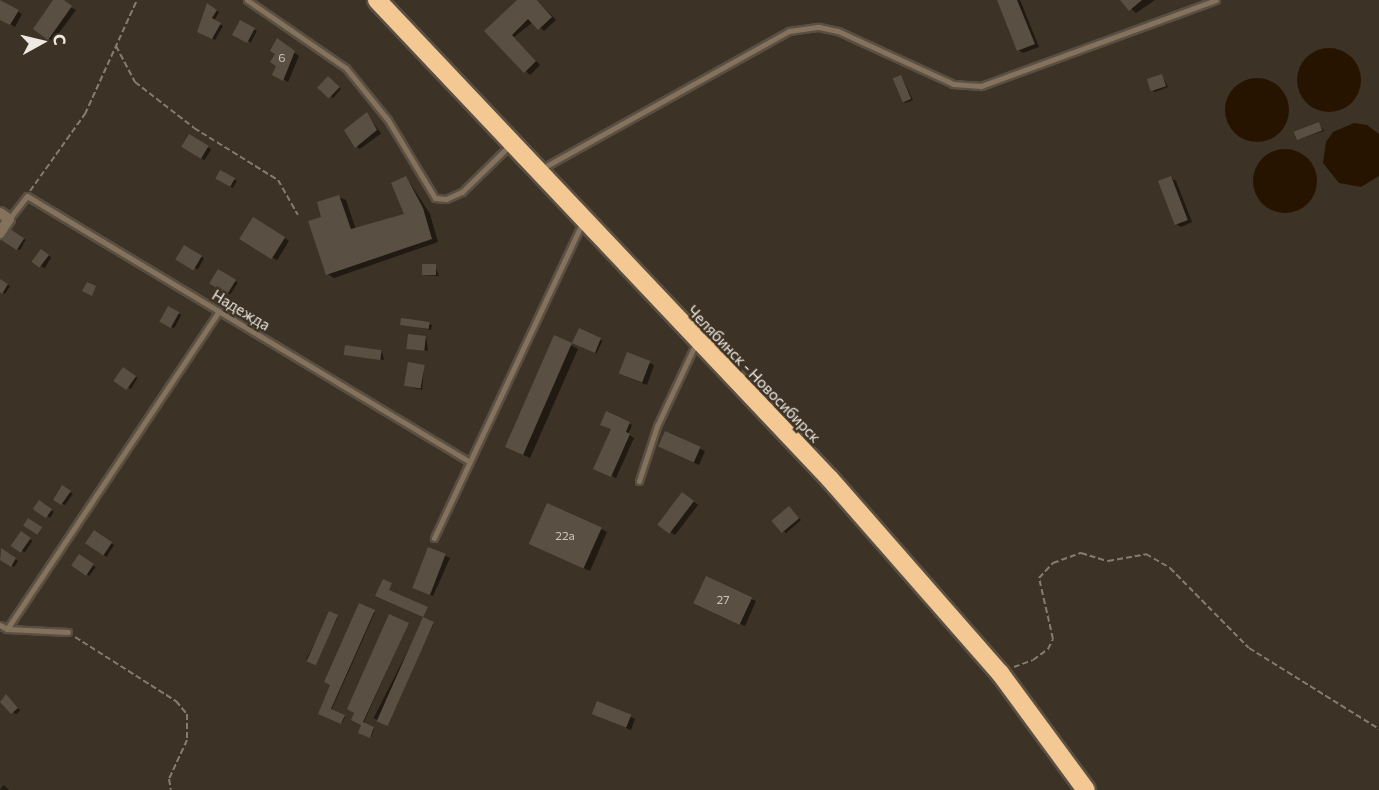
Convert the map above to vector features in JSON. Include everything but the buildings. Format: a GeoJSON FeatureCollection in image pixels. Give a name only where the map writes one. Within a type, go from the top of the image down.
{"type":"FeatureCollection","features":[{"type":"Feature","properties":{"kind":"highway","name":"Челябинск - Новосибирск"},"geometry":{"type":"LineString","coordinates":[[377,0],[697,341],[830,479],[1000,673],[1086,790]]}},
{"type":"Feature","properties":{"kind":"street"},"geometry":{"type":"LineString","coordinates":[[0,232],[4,216]]}},
{"type":"Feature","properties":{"kind":"lane"},"geometry":{"type":"LineString","coordinates":[[247,0],[346,68],[388,120],[435,198],[446,199],[462,192],[512,144]]}},
{"type":"Feature","properties":{"kind":"lane"},"geometry":{"type":"LineString","coordinates":[[537,171],[789,31],[819,27],[838,32],[954,84],[981,86],[1216,0]]}},
{"type":"Feature","properties":{"kind":"lane"},"geometry":{"type":"LineString","coordinates":[[4,216],[27,196]]}},
{"type":"Feature","properties":{"kind":"lane","name":"Надежда"},"geometry":{"type":"LineString","coordinates":[[27,196],[468,461]]}},
{"type":"Feature","properties":{"kind":"lane"},"geometry":{"type":"LineString","coordinates":[[434,538],[468,461],[583,220]]}},
{"type":"Feature","properties":{"kind":"lane"},"geometry":{"type":"LineString","coordinates":[[6,629],[219,311]]}},
{"type":"Feature","properties":{"kind":"lane"},"geometry":{"type":"LineString","coordinates":[[639,481],[657,426],[697,341]]}},
{"type":"Feature","properties":{"kind":"lane"},"geometry":{"type":"LineString","coordinates":[[0,625],[6,629],[68,632]]}},
{"type":"Feature","properties":{"kind":"path"},"geometry":{"type":"LineString","coordinates":[[27,196],[85,114],[136,0]]}},
{"type":"Feature","properties":{"kind":"path"},"geometry":{"type":"LineString","coordinates":[[116,46],[135,82],[194,128],[278,180],[298,215]]}},
{"type":"Feature","properties":{"kind":"path"},"geometry":{"type":"LineString","coordinates":[[1000,673],[1033,660],[1048,649],[1053,639],[1039,578],[1053,563],[1081,553],[1108,561],[1146,554],[1170,568],[1249,648],[1379,729]]}},
{"type":"Feature","properties":{"kind":"path"},"geometry":{"type":"LineString","coordinates":[[68,632],[176,701],[187,714],[187,740],[170,779],[171,790]]}},
{"type":"Feature","properties":{"kind":"shaded area"},"geometry":{"type":"Polygon","coordinates":[[[1329,48],[1341,50],[1352,57],[1359,68],[1361,80],[1359,92],[1352,103],[1341,110],[1329,112],[1317,110],[1306,103],[1299,92],[1297,80],[1299,68],[1306,57],[1317,50],[1329,48]]]}},
{"type":"Feature","properties":{"kind":"shaded area"},"geometry":{"type":"Polygon","coordinates":[[[1257,78],[1269,80],[1280,87],[1287,98],[1289,110],[1287,122],[1280,133],[1269,140],[1257,142],[1245,140],[1234,133],[1227,122],[1225,110],[1227,98],[1234,87],[1245,80],[1257,78]]]}},
{"type":"Feature","properties":{"kind":"shaded area"},"geometry":{"type":"Polygon","coordinates":[[[1354,123],[1367,125],[1379,134],[1379,176],[1361,187],[1339,183],[1323,163],[1326,142],[1333,132],[1354,123]]]}},
{"type":"Feature","properties":{"kind":"shaded area"},"geometry":{"type":"Polygon","coordinates":[[[1285,149],[1297,151],[1308,158],[1315,169],[1317,181],[1315,193],[1308,204],[1297,211],[1285,213],[1273,211],[1262,204],[1255,193],[1253,181],[1255,169],[1262,158],[1273,151],[1285,149]]]}}]}
